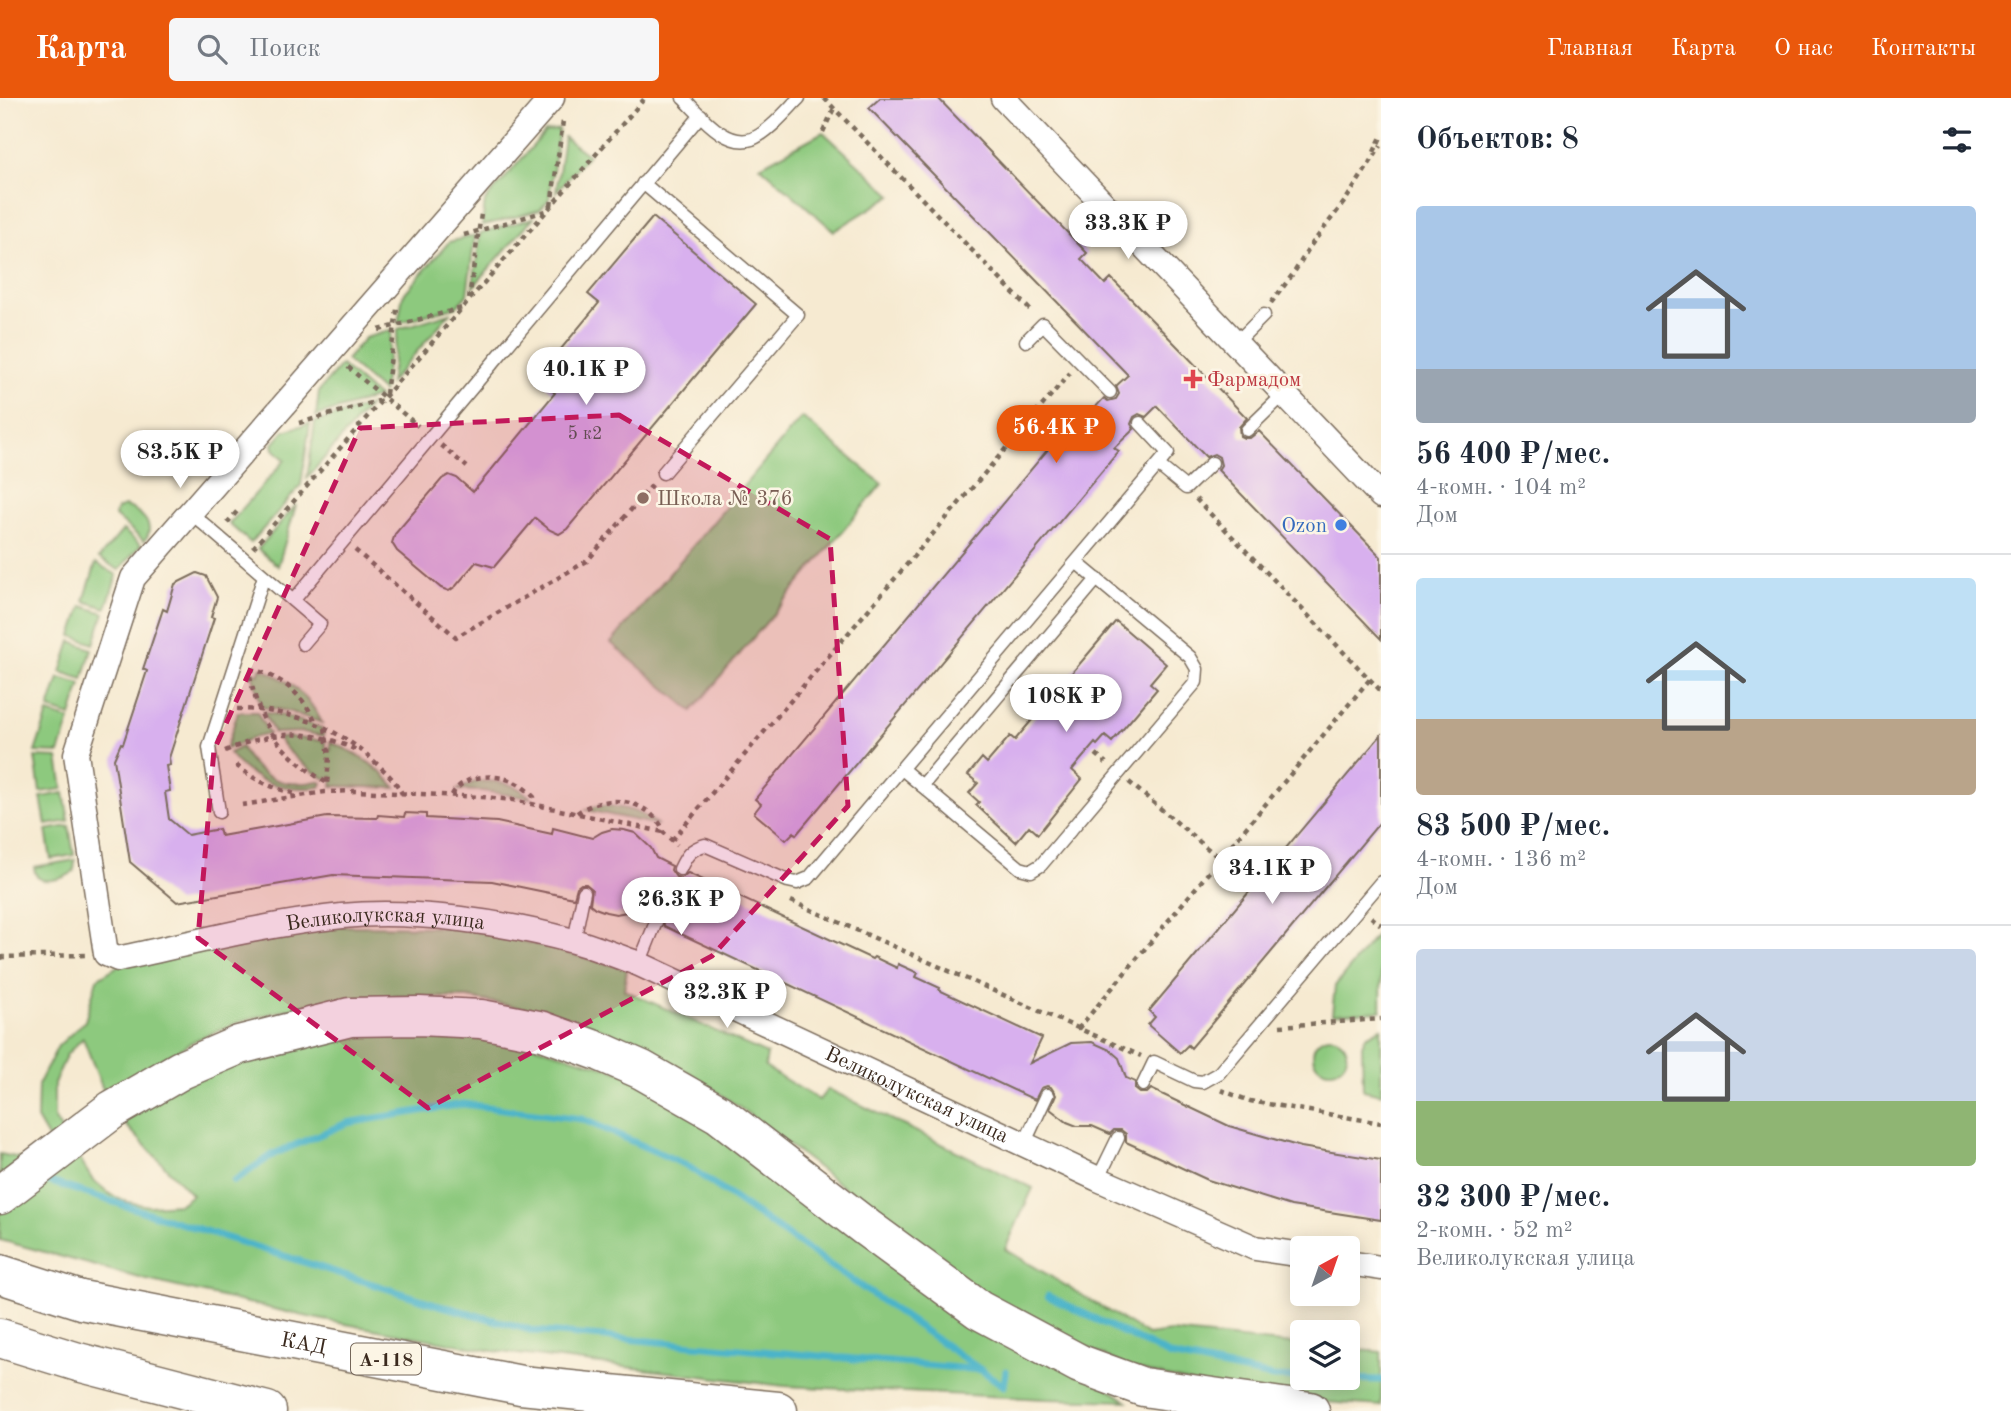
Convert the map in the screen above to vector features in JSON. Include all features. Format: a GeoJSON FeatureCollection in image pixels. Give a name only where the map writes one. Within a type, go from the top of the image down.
{"type":"FeatureCollection","features":[{"type":"Feature","properties":{"kind":"highway"},"geometry":{"type":"LineString","coordinates":[[0,1195],[112,1110],[181,1070],[239,1045],[350,1017],[481,1019],[543,1031],[601,1052],[642,1070],[719,1114],[979,1310],[1080,1364],[1143,1387],[1310,1411]]}},
{"type":"Feature","properties":{"kind":"highway","name":"КАД"},"geometry":{"type":"LineString","coordinates":[[0,1274],[81,1300],[521,1385],[778,1411]]}},
{"type":"Feature","properties":{"kind":"highway"},"geometry":{"type":"LineString","coordinates":[[0,1338],[78,1363],[267,1411]]}},
{"type":"Feature","properties":{"kind":"street"},"geometry":{"type":"LineString","coordinates":[[1003,98],[1381,496]]}},
{"type":"Feature","properties":{"kind":"street"},"geometry":{"type":"LineString","coordinates":[[112,957],[76,754],[133,578],[558,107]]}},
{"type":"Feature","properties":{"kind":"street","name":"Великолукская улица"},"geometry":{"type":"LineString","coordinates":[[112,957],[273,926],[344,916],[401,915],[451,919],[494,924],[574,941],[639,964],[1098,1179],[1255,1248],[1290,1253]]}},
{"type":"Feature","properties":{"kind":"street"},"geometry":{"type":"LineString","coordinates":[[1360,1265],[1381,1268]]}},
{"type":"Feature","properties":{"kind":"lane"},"geometry":{"type":"LineString","coordinates":[[683,98],[719,131],[741,141],[754,138],[765,130],[799,98]]}},
{"type":"Feature","properties":{"kind":"lane"},"geometry":{"type":"LineString","coordinates":[[293,601],[701,115]]}},
{"type":"Feature","properties":{"kind":"lane"},"geometry":{"type":"LineString","coordinates":[[643,183],[798,315],[663,473]]}},
{"type":"Feature","properties":{"kind":"lane"},"geometry":{"type":"LineString","coordinates":[[1237,342],[1264,315]]}},
{"type":"Feature","properties":{"kind":"lane"},"geometry":{"type":"LineString","coordinates":[[1026,341],[1043,324],[1110,392]]}},
{"type":"Feature","properties":{"kind":"lane"},"geometry":{"type":"LineString","coordinates":[[1247,430],[1284,394]]}},
{"type":"Feature","properties":{"kind":"lane"},"geometry":{"type":"LineString","coordinates":[[680,869],[687,854],[705,845],[788,881],[797,883],[809,878],[1168,453],[1139,423]]}},
{"type":"Feature","properties":{"kind":"lane"},"geometry":{"type":"LineString","coordinates":[[1158,465],[1186,488],[1212,464]]}},
{"type":"Feature","properties":{"kind":"lane"},"geometry":{"type":"LineString","coordinates":[[191,513],[320,624],[303,644]]}},
{"type":"Feature","properties":{"kind":"lane"},"geometry":{"type":"LineString","coordinates":[[902,769],[1020,868],[1031,871],[1041,865],[1196,682],[1197,669],[1190,657],[1076,562]]}},
{"type":"Feature","properties":{"kind":"lane"},"geometry":{"type":"LineString","coordinates":[[219,812],[209,747],[264,576]]}},
{"type":"Feature","properties":{"kind":"lane"},"geometry":{"type":"LineString","coordinates":[[922,786],[1097,579]]}},
{"type":"Feature","properties":{"kind":"lane"},"geometry":{"type":"LineString","coordinates":[[1143,1085],[1154,1062],[1194,1081],[1203,1082],[1219,1073],[1381,882]]}},
{"type":"Feature","properties":{"kind":"lane"},"geometry":{"type":"LineString","coordinates":[[574,941],[584,892]]}},
{"type":"Feature","properties":{"kind":"lane"},"geometry":{"type":"LineString","coordinates":[[639,964],[656,922]]}},
{"type":"Feature","properties":{"kind":"lane"},"geometry":{"type":"LineString","coordinates":[[1024,1144],[1047,1095]]}},
{"type":"Feature","properties":{"kind":"lane"},"geometry":{"type":"LineString","coordinates":[[1098,1179],[1118,1138]]}},
{"type":"Feature","properties":{"kind":"path"},"geometry":{"type":"LineString","coordinates":[[253,548],[645,98]]}},
{"type":"Feature","properties":{"kind":"path"},"geometry":{"type":"LineString","coordinates":[[824,98],[1043,324]]}},
{"type":"Feature","properties":{"kind":"path"},"geometry":{"type":"LineString","coordinates":[[549,209],[558,107]]}},
{"type":"Feature","properties":{"kind":"path"},"geometry":{"type":"LineString","coordinates":[[823,132],[834,108]]}},
{"type":"Feature","properties":{"kind":"path"},"geometry":{"type":"LineString","coordinates":[[1264,315],[1273,298],[1345,201],[1381,137]]}},
{"type":"Feature","properties":{"kind":"path"},"geometry":{"type":"LineString","coordinates":[[1370,160],[1381,146]]}},
{"type":"Feature","properties":{"kind":"path"},"geometry":{"type":"LineString","coordinates":[[458,237],[549,209]]}},
{"type":"Feature","properties":{"kind":"path"},"geometry":{"type":"LineString","coordinates":[[469,300],[481,210]]}},
{"type":"Feature","properties":{"kind":"path"},"geometry":{"type":"LineString","coordinates":[[384,397],[398,305]]}},
{"type":"Feature","properties":{"kind":"path"},"geometry":{"type":"LineString","coordinates":[[375,332],[463,307]]}},
{"type":"Feature","properties":{"kind":"path"},"geometry":{"type":"LineString","coordinates":[[342,361],[467,467]]}},
{"type":"Feature","properties":{"kind":"path"},"geometry":{"type":"LineString","coordinates":[[672,841],[1080,362]]}},
{"type":"Feature","properties":{"kind":"path"},"geometry":{"type":"LineString","coordinates":[[294,424],[384,397]]}},
{"type":"Feature","properties":{"kind":"path"},"geometry":{"type":"LineString","coordinates":[[344,541],[456,638],[587,561],[663,473]]}},
{"type":"Feature","properties":{"kind":"path"},"geometry":{"type":"LineString","coordinates":[[1186,488],[1381,691]]}},
{"type":"Feature","properties":{"kind":"path"},"geometry":{"type":"LineString","coordinates":[[226,525],[240,508]]}},
{"type":"Feature","properties":{"kind":"path"},"geometry":{"type":"LineString","coordinates":[[317,723],[309,707],[296,692],[265,673],[249,669],[259,710],[272,736],[302,767],[327,783]]}},
{"type":"Feature","properties":{"kind":"path"},"geometry":{"type":"LineString","coordinates":[[1079,1028],[1370,679]]}},
{"type":"Feature","properties":{"kind":"path"},"geometry":{"type":"LineString","coordinates":[[236,709],[287,714],[325,727],[370,757],[392,779],[402,794]]}},
{"type":"Feature","properties":{"kind":"path"},"geometry":{"type":"LineString","coordinates":[[325,727],[329,756],[325,792]]}},
{"type":"Feature","properties":{"kind":"path"},"geometry":{"type":"LineString","coordinates":[[225,752],[258,738],[289,734],[327,739],[370,757]]}},
{"type":"Feature","properties":{"kind":"path"},"geometry":{"type":"LineString","coordinates":[[1096,754],[1220,859]]}},
{"type":"Feature","properties":{"kind":"path"},"geometry":{"type":"LineString","coordinates":[[236,765],[268,786],[301,795]]}},
{"type":"Feature","properties":{"kind":"path"},"geometry":{"type":"LineString","coordinates":[[452,795],[461,783],[488,776],[501,777],[527,790],[534,797],[534,804]]}},
{"type":"Feature","properties":{"kind":"path"},"geometry":{"type":"LineString","coordinates":[[242,805],[325,792],[452,795],[513,800],[663,832],[663,827],[657,820],[632,804],[606,801],[588,805],[577,813]]}},
{"type":"Feature","properties":{"kind":"path"},"geometry":{"type":"LineString","coordinates":[[788,899],[1154,1062]]}},
{"type":"Feature","properties":{"kind":"path"},"geometry":{"type":"LineString","coordinates":[[0,958],[112,957]]}},
{"type":"Feature","properties":{"kind":"path"},"geometry":{"type":"LineString","coordinates":[[1258,1027],[1381,1019]]}},
{"type":"Feature","properties":{"kind":"path"},"geometry":{"type":"LineString","coordinates":[[1203,1082],[1250,1101],[1381,1123]]}},
{"type":"Feature","properties":{"kind":"highlighted area"},"geometry":{"type":"Polygon","coordinates":[[[619,415],[830,539],[848,806],[712,956],[428,1108],[198,938],[214,750],[360,428],[619,415]]]}},
{"type":"Feature","properties":{"kind":"green space"},"geometry":{"type":"Polygon","coordinates":[[[559,129],[549,199],[540,210],[482,226],[485,201],[545,132],[559,129]]]}},
{"type":"Feature","properties":{"kind":"green space"},"geometry":{"type":"Polygon","coordinates":[[[823,132],[892,195],[834,231],[760,166],[823,132]]]}},
{"type":"Feature","properties":{"kind":"green space"},"geometry":{"type":"Polygon","coordinates":[[[564,137],[588,155],[556,192],[564,137]]]}},
{"type":"Feature","properties":{"kind":"green space"},"geometry":{"type":"Polygon","coordinates":[[[533,218],[473,287],[480,233],[533,218]]]}},
{"type":"Feature","properties":{"kind":"green space"},"geometry":{"type":"Polygon","coordinates":[[[475,235],[467,295],[457,306],[398,323],[403,295],[449,242],[475,235]]]}},
{"type":"Feature","properties":{"kind":"green space"},"geometry":{"type":"Polygon","coordinates":[[[450,313],[390,383],[398,329],[450,313]]]}},
{"type":"Feature","properties":{"kind":"green space"},"geometry":{"type":"Polygon","coordinates":[[[392,330],[383,392],[346,360],[365,338],[392,330]]]}},
{"type":"Feature","properties":{"kind":"green space"},"geometry":{"type":"Polygon","coordinates":[[[341,365],[378,397],[316,416],[319,391],[341,365]]]}},
{"type":"Feature","properties":{"kind":"green space"},"geometry":{"type":"Polygon","coordinates":[[[369,406],[307,478],[315,422],[369,406]]]}},
{"type":"Feature","properties":{"kind":"green space"},"geometry":{"type":"Polygon","coordinates":[[[802,417],[882,484],[692,711],[611,643],[802,417]]]}},
{"type":"Feature","properties":{"kind":"green space"},"geometry":{"type":"Polygon","coordinates":[[[310,423],[301,485],[251,543],[229,524],[285,460],[274,449],[273,444],[284,431],[310,423]]]}},
{"type":"Feature","properties":{"kind":"green space"},"geometry":{"type":"Polygon","coordinates":[[[296,505],[278,566],[258,549],[296,505]]]}},
{"type":"Feature","properties":{"kind":"green space"},"geometry":{"type":"Polygon","coordinates":[[[124,506],[141,515],[148,524],[148,535],[144,541],[115,516],[117,509],[124,506]]]}},
{"type":"Feature","properties":{"kind":"green space"},"geometry":{"type":"Polygon","coordinates":[[[123,530],[141,545],[119,570],[99,558],[123,530]]]}},
{"type":"Feature","properties":{"kind":"green space"},"geometry":{"type":"Polygon","coordinates":[[[96,563],[117,575],[106,608],[84,601],[96,563]]]}},
{"type":"Feature","properties":{"kind":"green space"},"geometry":{"type":"Polygon","coordinates":[[[82,606],[104,613],[94,644],[72,636],[82,606]]]}},
{"type":"Feature","properties":{"kind":"green space"},"geometry":{"type":"Polygon","coordinates":[[[71,641],[92,649],[83,679],[61,672],[71,641]]]}},
{"type":"Feature","properties":{"kind":"green space"},"geometry":{"type":"Polygon","coordinates":[[[260,668],[279,677],[304,696],[322,723],[288,711],[261,707],[252,672],[259,674],[260,668]]]}},
{"type":"Feature","properties":{"kind":"green space"},"geometry":{"type":"Polygon","coordinates":[[[59,678],[81,684],[71,716],[49,709],[59,678]]]}},
{"type":"Feature","properties":{"kind":"green space"},"geometry":{"type":"Polygon","coordinates":[[[238,712],[257,712],[269,734],[226,749],[238,712]]]}},
{"type":"Feature","properties":{"kind":"green space"},"geometry":{"type":"Polygon","coordinates":[[[263,712],[322,728],[324,736],[302,732],[274,733],[263,712]]]}},
{"type":"Feature","properties":{"kind":"green space"},"geometry":{"type":"Polygon","coordinates":[[[48,713],[70,720],[59,753],[35,752],[48,713]]]}},
{"type":"Feature","properties":{"kind":"green space"},"geometry":{"type":"Polygon","coordinates":[[[277,738],[325,741],[326,748],[331,750],[330,742],[349,750],[374,766],[396,788],[332,786],[333,777],[325,779],[311,770],[293,756],[277,738]]]}},
{"type":"Feature","properties":{"kind":"green space"},"geometry":{"type":"Polygon","coordinates":[[[241,747],[255,767],[273,779],[294,783],[322,783],[320,787],[294,788],[270,783],[248,772],[229,753],[241,747]]]}},
{"type":"Feature","properties":{"kind":"green space"},"geometry":{"type":"Polygon","coordinates":[[[35,757],[58,758],[63,789],[40,792],[35,757]]]}},
{"type":"Feature","properties":{"kind":"green space"},"geometry":{"type":"Polygon","coordinates":[[[475,782],[510,785],[531,798],[457,790],[475,782]]]}},
{"type":"Feature","properties":{"kind":"green space"},"geometry":{"type":"Polygon","coordinates":[[[64,793],[69,821],[46,825],[41,797],[64,793]]]}},
{"type":"Feature","properties":{"kind":"green space"},"geometry":{"type":"Polygon","coordinates":[[[597,806],[614,806],[629,810],[658,825],[587,810],[597,806]]]}},
{"type":"Feature","properties":{"kind":"green space"},"geometry":{"type":"Polygon","coordinates":[[[69,826],[74,855],[51,859],[46,830],[69,826]]]}},
{"type":"Feature","properties":{"kind":"green space"},"geometry":{"type":"Polygon","coordinates":[[[75,860],[74,871],[62,877],[43,880],[35,874],[34,867],[75,860]]]}},
{"type":"Feature","properties":{"kind":"green space"},"geometry":{"type":"Polygon","coordinates":[[[341,926],[448,927],[493,933],[627,969],[624,990],[767,1054],[765,1067],[819,1100],[828,1089],[1033,1188],[1005,1249],[1148,1335],[1171,1332],[1290,1344],[1290,1390],[1360,1390],[1360,1350],[1381,1352],[1381,1406],[1253,1397],[1129,1368],[988,1299],[750,1115],[692,1074],[608,1031],[541,1011],[468,998],[385,996],[304,1005],[242,1021],[198,1039],[104,1092],[83,1038],[67,1054],[54,1083],[54,1118],[92,1179],[111,1195],[149,1206],[180,1204],[192,1195],[123,1122],[193,1076],[347,1031],[479,1029],[638,1077],[1127,1401],[784,1386],[493,1351],[313,1318],[147,1280],[0,1240],[0,1154],[65,1167],[37,1119],[38,1085],[58,1046],[85,1021],[97,979],[118,966],[341,926]]]}},
{"type":"Feature","properties":{"kind":"green space"},"geometry":{"type":"Polygon","coordinates":[[[1378,933],[1381,936],[1381,1011],[1332,1014],[1335,986],[1378,933]]]}},
{"type":"Feature","properties":{"kind":"green space"},"geometry":{"type":"Polygon","coordinates":[[[1381,1028],[1381,1094],[1363,1090],[1362,1045],[1366,1036],[1381,1028]]]}},
{"type":"Feature","properties":{"kind":"green space"},"geometry":{"type":"Polygon","coordinates":[[[1330,1037],[1342,1042],[1347,1054],[1342,1066],[1330,1071],[1318,1066],[1313,1054],[1318,1042],[1330,1037]]]}},
{"type":"Feature","properties":{"kind":"building"},"geometry":{"type":"Polygon","coordinates":[[[880,98],[938,98],[1087,253],[1081,259],[1105,284],[1111,278],[1247,418],[1239,427],[1240,436],[1250,438],[1259,431],[1381,557],[1381,639],[1218,470],[1221,465],[1219,457],[1214,454],[1206,457],[1157,406],[1146,417],[1139,414],[1134,417],[1131,424],[1134,429],[1114,448],[1119,451],[796,835],[794,832],[786,840],[754,813],[761,804],[755,799],[1070,423],[1076,428],[1104,398],[1108,401],[1116,399],[1119,394],[1116,386],[1128,375],[869,108],[880,98]]]}},
{"type":"Feature","properties":{"kind":"building"},"geometry":{"type":"Polygon","coordinates":[[[653,217],[756,304],[567,529],[559,534],[535,518],[494,567],[476,562],[456,586],[449,591],[441,588],[397,551],[392,543],[395,534],[442,479],[449,475],[457,478],[473,492],[555,393],[537,378],[599,303],[588,294],[653,217]]]}},
{"type":"Feature","properties":{"kind":"building"},"geometry":{"type":"Polygon","coordinates":[[[197,573],[206,576],[217,597],[211,617],[214,618],[169,758],[170,765],[166,766],[170,791],[165,792],[169,819],[188,835],[219,829],[221,836],[327,817],[404,817],[405,813],[426,814],[426,818],[497,822],[552,834],[553,828],[592,838],[612,829],[635,833],[651,848],[656,858],[672,866],[671,870],[676,877],[681,878],[688,873],[872,959],[874,957],[897,968],[898,964],[918,973],[916,977],[940,988],[939,990],[1042,1038],[1030,1063],[1071,1043],[1092,1042],[1110,1050],[1119,1058],[1126,1078],[1135,1082],[1135,1089],[1140,1093],[1147,1093],[1151,1089],[1229,1126],[1301,1147],[1381,1160],[1381,1220],[1291,1206],[1208,1180],[1126,1142],[1126,1134],[1121,1130],[1114,1130],[1110,1134],[1092,1126],[1077,1126],[1067,1122],[1050,1109],[1056,1095],[1051,1087],[1041,1088],[1035,1100],[664,926],[663,917],[659,914],[648,918],[632,911],[616,914],[595,908],[590,904],[592,889],[586,884],[577,887],[574,898],[492,881],[333,875],[177,902],[130,862],[114,759],[121,743],[123,744],[147,671],[143,669],[163,609],[167,611],[175,584],[197,573]]]}},
{"type":"Feature","properties":{"kind":"building"},"geometry":{"type":"Polygon","coordinates":[[[1116,621],[1166,664],[1150,683],[1157,689],[1112,742],[1105,736],[1097,745],[1095,743],[1072,770],[1082,779],[1038,834],[1029,826],[1016,842],[976,805],[979,802],[969,793],[978,783],[968,775],[982,758],[987,763],[1010,736],[1015,740],[1116,621]]]}},
{"type":"Feature","properties":{"kind":"building"},"geometry":{"type":"Polygon","coordinates":[[[1381,735],[1381,821],[1191,1048],[1188,1045],[1180,1053],[1148,1025],[1155,1017],[1149,1011],[1381,735]]]}},
{"type":"Feature","properties":{"kind":"waterway"},"geometry":{"type":"LineString","coordinates":[[234,1181],[274,1154],[347,1123],[463,1104],[582,1119],[686,1165],[1004,1386],[1006,1371]]}},
{"type":"Feature","properties":{"kind":"waterway"},"geometry":{"type":"LineString","coordinates":[[41,1179],[439,1305],[534,1331],[982,1370]]}},
{"type":"Feature","properties":{"kind":"waterway"},"geometry":{"type":"LineString","coordinates":[[1048,1296],[1171,1356],[1273,1377],[1381,1380]]}},
{"type":"Feature","properties":{"kind":"place","name":"Фармадом"},"geometry":{"type":"Point","coordinates":[1193,379]}},
{"type":"Feature","properties":{"kind":"place","name":"Школа № 376"},"geometry":{"type":"Point","coordinates":[643,498]}},
{"type":"Feature","properties":{"kind":"place","name":"Ozon"},"geometry":{"type":"Point","coordinates":[1341,525]}}]}
